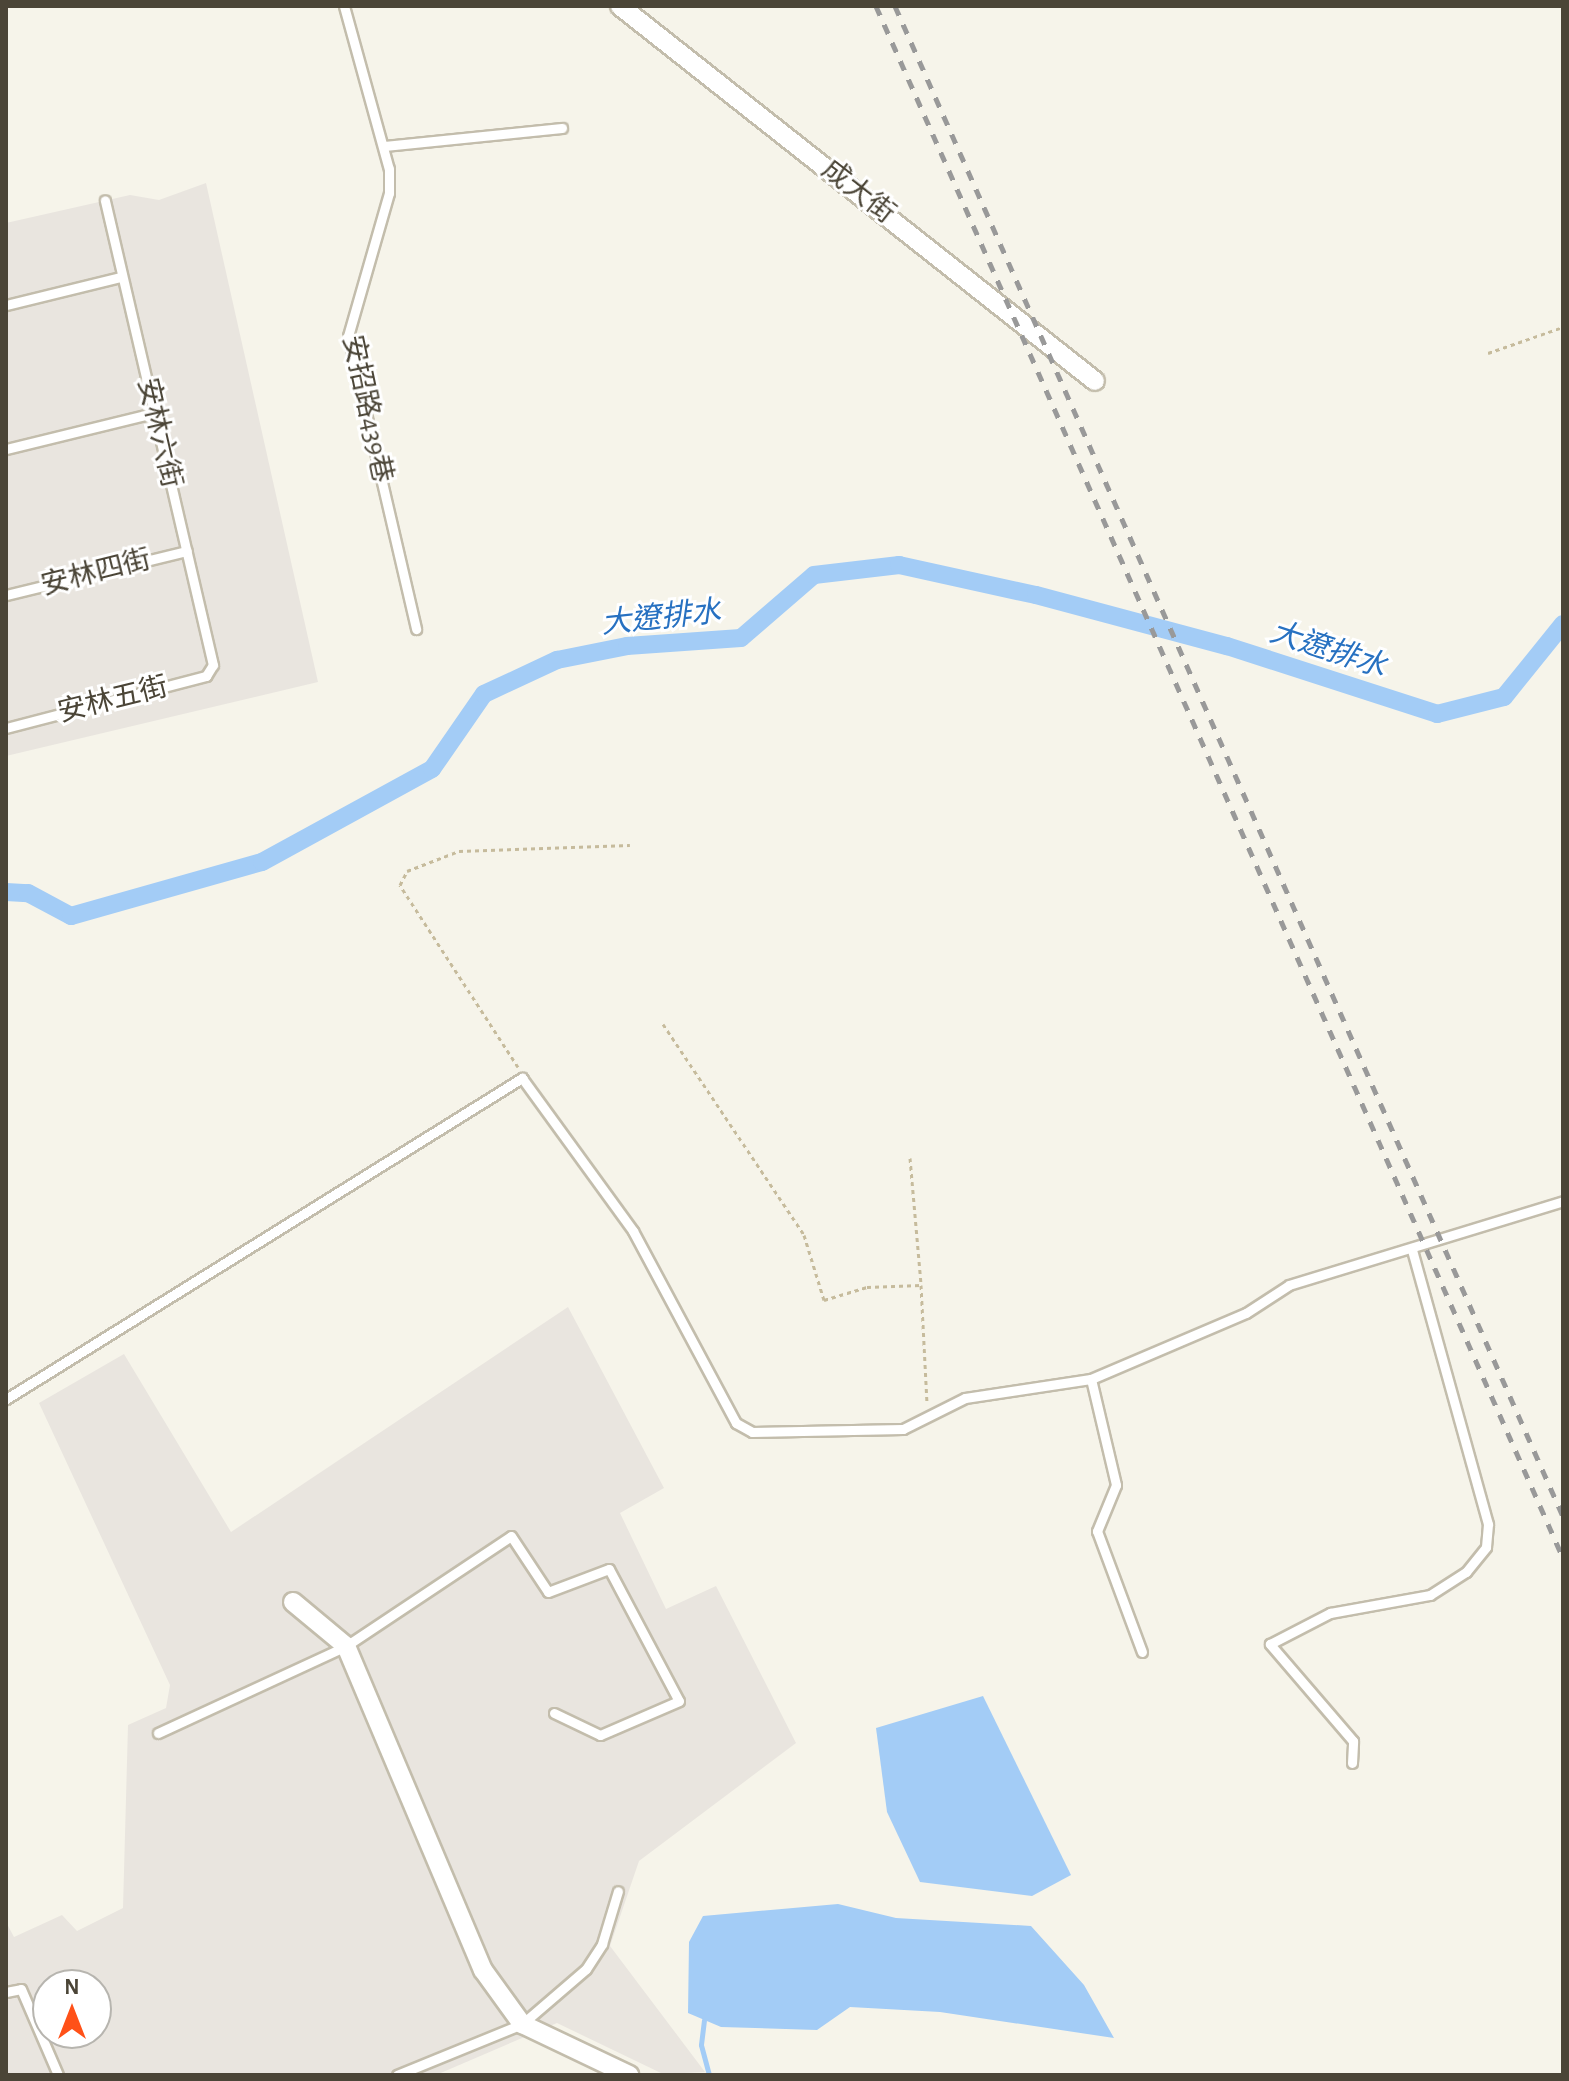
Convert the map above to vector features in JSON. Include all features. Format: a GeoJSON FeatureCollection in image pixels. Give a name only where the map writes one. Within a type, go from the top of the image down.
{"type":"FeatureCollection","features":[{"type":"Feature","properties":{"kind":"street","name":"成大街"},"geometry":{"type":"LineString","coordinates":[[620,6],[1095,381]]}},
{"type":"Feature","properties":{"kind":"street"},"geometry":{"type":"LineString","coordinates":[[293,1602],[346,1646],[483,1970],[522,2024],[611,2070],[629,2075]]}},
{"type":"Feature","properties":{"kind":"lane","name":"安招路439巷"},"geometry":{"type":"LineString","coordinates":[[344,6],[384,146],[389,193],[348,336],[416,629]]}},
{"type":"Feature","properties":{"kind":"lane"},"geometry":{"type":"LineString","coordinates":[[384,146],[562,128]]}},
{"type":"Feature","properties":{"kind":"lane","name":"安林六街"},"geometry":{"type":"LineString","coordinates":[[105,200],[213,665]]}},
{"type":"Feature","properties":{"kind":"lane"},"geometry":{"type":"LineString","coordinates":[[6,305],[121,277]]}},
{"type":"Feature","properties":{"kind":"lane"},"geometry":{"type":"LineString","coordinates":[[6,449],[154,413]]}},
{"type":"Feature","properties":{"kind":"lane","name":"安林四街"},"geometry":{"type":"LineString","coordinates":[[6,595],[187,551]]}},
{"type":"Feature","properties":{"kind":"lane","name":"安林五街"},"geometry":{"type":"LineString","coordinates":[[6,728],[206,676],[213,665]]}},
{"type":"Feature","properties":{"kind":"lane"},"geometry":{"type":"LineString","coordinates":[[6,1399],[522,1078],[673,1293],[744,1430],[903,1429],[965,1398],[1091,1379],[1246,1313],[1289,1285],[1412,1250],[1563,1201]]}},
{"type":"Feature","properties":{"kind":"lane"},"geometry":{"type":"LineString","coordinates":[[1352,1763],[1353,1741],[1270,1644],[1330,1613],[1430,1595],[1466,1572],[1486,1547],[1488,1524],[1412,1250]]}},
{"type":"Feature","properties":{"kind":"lane"},"geometry":{"type":"LineString","coordinates":[[1091,1379],[1116,1485],[1097,1531],[1142,1652]]}},
{"type":"Feature","properties":{"kind":"lane"},"geometry":{"type":"LineString","coordinates":[[158,1733],[346,1646],[511,1536],[548,1592],[609,1569],[679,1701],[600,1735],[554,1713]]}},
{"type":"Feature","properties":{"kind":"lane"},"geometry":{"type":"LineString","coordinates":[[397,2075],[522,2024],[586,1969],[602,1944],[618,1891]]}},
{"type":"Feature","properties":{"kind":"lane"},"geometry":{"type":"LineString","coordinates":[[6,1992],[21,1989],[58,2075]]}},
{"type":"Feature","properties":{"kind":"path"},"geometry":{"type":"LineString","coordinates":[[1488,353],[1563,327]]}},
{"type":"Feature","properties":{"kind":"path"},"geometry":{"type":"LineString","coordinates":[[522,1078],[400,885],[407,871],[459,851],[630,845]]}},
{"type":"Feature","properties":{"kind":"path"},"geometry":{"type":"LineString","coordinates":[[663,1024],[804,1235],[824,1300],[867,1287],[921,1285]]}},
{"type":"Feature","properties":{"kind":"path"},"geometry":{"type":"LineString","coordinates":[[910,1158],[921,1285],[927,1417]]}},
{"type":"Feature","properties":{"kind":"shaded area"},"geometry":{"type":"Polygon","coordinates":[[[206,183],[318,682],[6,756],[6,223],[130,195],[159,200],[206,183]]]}},
{"type":"Feature","properties":{"kind":"shaded area"},"geometry":{"type":"Polygon","coordinates":[[[568,1307],[664,1488],[620,1513],[666,1609],[716,1586],[796,1743],[639,1861],[610,1946],[705,2072],[663,2074],[557,2023],[436,2075],[6,2075],[6,1922],[14,1937],[62,1915],[77,1931],[123,1908],[128,1725],[166,1708],[170,1685],[39,1403],[124,1354],[231,1532],[568,1307]]]}},
{"type":"Feature","properties":{"kind":"water"},"geometry":{"type":"Polygon","coordinates":[[[983,1696],[1071,1875],[1032,1896],[920,1882],[887,1812],[876,1728],[983,1696]]]}},
{"type":"Feature","properties":{"kind":"water"},"geometry":{"type":"Polygon","coordinates":[[[838,1904],[896,1918],[1031,1926],[1084,1985],[1114,2038],[940,2012],[850,2007],[817,2030],[721,2027],[688,2013],[689,1942],[703,1916],[838,1904]]]}},
{"type":"Feature","properties":{"kind":"waterway","name":"大遼排水"},"geometry":{"type":"LineString","coordinates":[[6,892],[28,893],[71,916],[262,862],[432,769],[484,694],[557,660],[627,646],[741,638],[814,575],[899,565],[1036,595],[1227,646],[1437,714],[1504,697],[1563,624]]}},
{"type":"Feature","properties":{"kind":"waterway"},"geometry":{"type":"LineString","coordinates":[[704,2020],[701,2045],[709,2075]]}},
{"type":"Feature","properties":{"kind":"railway"},"geometry":{"type":"LineString","coordinates":[[876,6],[1563,1558]]}},
{"type":"Feature","properties":{"kind":"railway"},"geometry":{"type":"LineString","coordinates":[[895,6],[1563,1516]]}}]}
